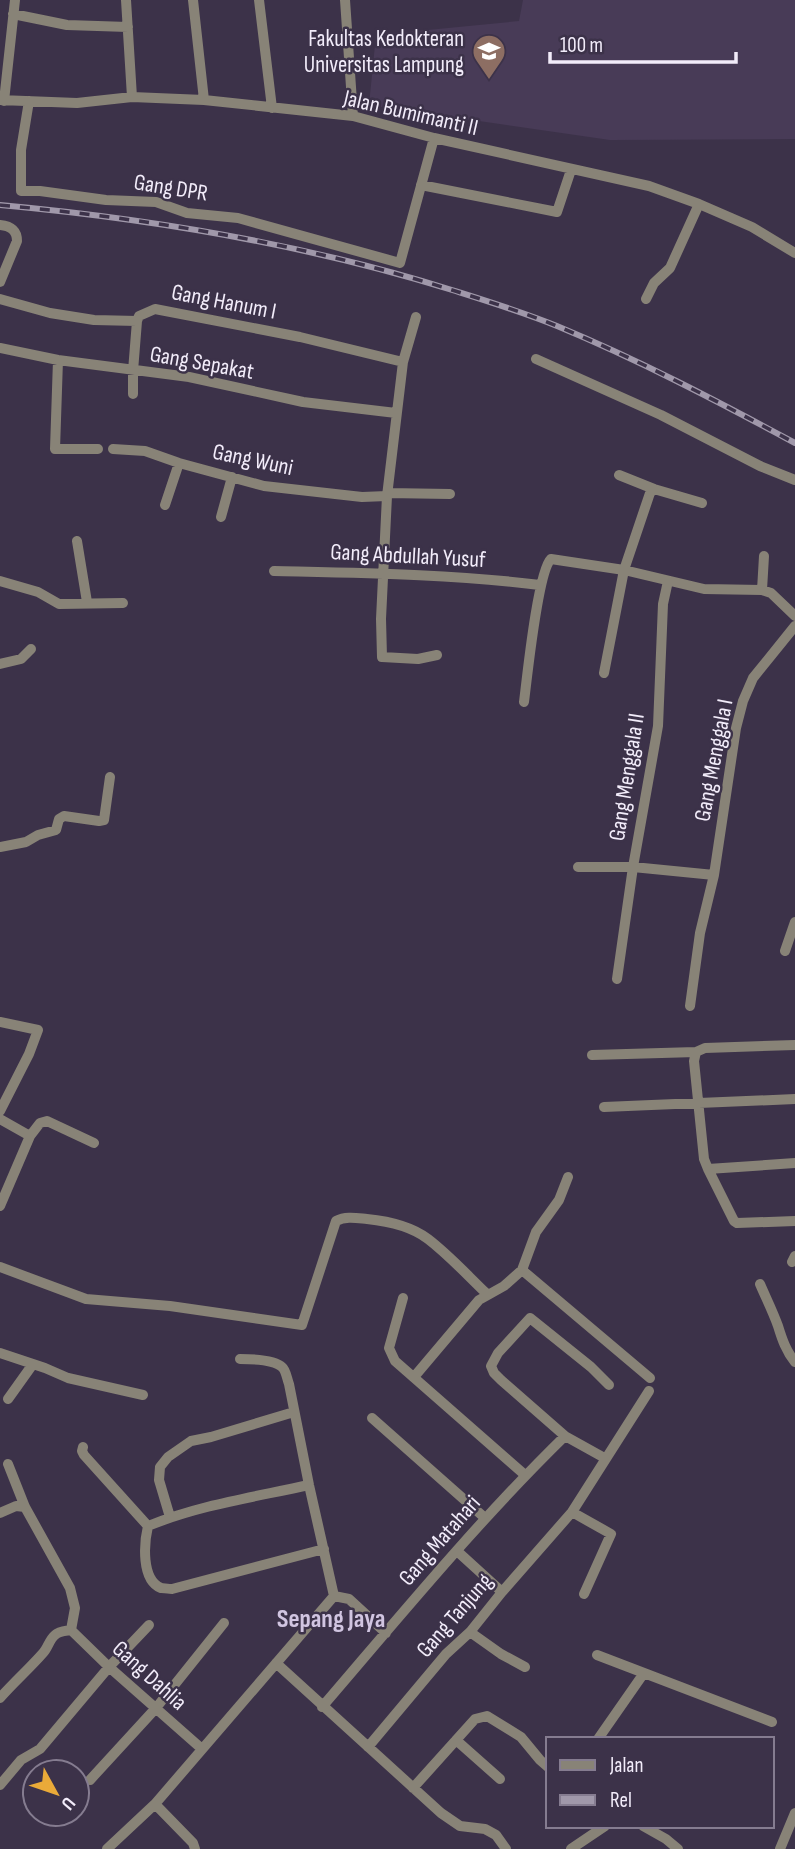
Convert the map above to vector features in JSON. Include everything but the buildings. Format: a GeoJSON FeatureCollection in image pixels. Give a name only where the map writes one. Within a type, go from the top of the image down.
{"type":"FeatureCollection","features":[{"type":"Feature","properties":{"kind":"street"},"geometry":{"type":"LineString","coordinates":[[2,100],[15,0]]}},
{"type":"Feature","properties":{"kind":"street"},"geometry":{"type":"LineString","coordinates":[[126,0],[132,97]]}},
{"type":"Feature","properties":{"kind":"street"},"geometry":{"type":"LineString","coordinates":[[193,0],[204,100]]}},
{"type":"Feature","properties":{"kind":"street"},"geometry":{"type":"LineString","coordinates":[[259,0],[272,108]]}},
{"type":"Feature","properties":{"kind":"street"},"geometry":{"type":"LineString","coordinates":[[345,0],[353,116]]}},
{"type":"Feature","properties":{"kind":"street"},"geometry":{"type":"LineString","coordinates":[[13,14],[67,24],[128,27]]}},
{"type":"Feature","properties":{"kind":"street","name":"Jalan Bumimanti II"},"geometry":{"type":"LineString","coordinates":[[2,100],[77,103],[132,97],[204,100],[353,116],[434,138],[649,186],[752,227],[795,253]]}},
{"type":"Feature","properties":{"kind":"street","name":"Gang DPR"},"geometry":{"type":"LineString","coordinates":[[29,101],[21,150],[21,191],[40,191],[106,201],[156,202],[187,213],[237,218],[400,262],[421,185]]}},
{"type":"Feature","properties":{"kind":"street"},"geometry":{"type":"LineString","coordinates":[[434,138],[421,185],[557,212],[571,170]]}},
{"type":"Feature","properties":{"kind":"street"},"geometry":{"type":"LineString","coordinates":[[646,299],[654,283],[670,268],[699,204]]}},
{"type":"Feature","properties":{"kind":"street"},"geometry":{"type":"LineString","coordinates":[[0,225],[7,225],[17,236],[0,282]]}},
{"type":"Feature","properties":{"kind":"street","name":"Gang Hanum I"},"geometry":{"type":"LineString","coordinates":[[0,299],[50,313],[94,320],[137,321],[139,316],[155,309],[300,337],[403,362]]}},
{"type":"Feature","properties":{"kind":"street"},"geometry":{"type":"LineString","coordinates":[[415,317],[403,362],[387,494],[381,619],[382,657],[418,659],[437,655]]}},
{"type":"Feature","properties":{"kind":"street"},"geometry":{"type":"LineString","coordinates":[[133,394],[132,371],[137,321]]}},
{"type":"Feature","properties":{"kind":"street","name":"Gang Sepakat"},"geometry":{"type":"LineString","coordinates":[[0,348],[58,360],[189,377],[303,402],[396,413]]}},
{"type":"Feature","properties":{"kind":"street"},"geometry":{"type":"LineString","coordinates":[[536,359],[661,415],[760,466],[795,480]]}},
{"type":"Feature","properties":{"kind":"street"},"geometry":{"type":"LineString","coordinates":[[58,360],[55,449],[98,449]]}},
{"type":"Feature","properties":{"kind":"street","name":"Gang Wuni"},"geometry":{"type":"LineString","coordinates":[[113,449],[145,452],[264,486],[362,496],[450,494]]}},
{"type":"Feature","properties":{"kind":"street"},"geometry":{"type":"LineString","coordinates":[[165,505],[179,463]]}},
{"type":"Feature","properties":{"kind":"street"},"geometry":{"type":"LineString","coordinates":[[619,475],[702,503]]}},
{"type":"Feature","properties":{"kind":"street"},"geometry":{"type":"LineString","coordinates":[[221,517],[232,477]]}},
{"type":"Feature","properties":{"kind":"street"},"geometry":{"type":"LineString","coordinates":[[604,673],[624,570],[647,499],[654,489]]}},
{"type":"Feature","properties":{"kind":"street"},"geometry":{"type":"LineString","coordinates":[[77,541],[87,602]]}},
{"type":"Feature","properties":{"kind":"street"},"geometry":{"type":"LineString","coordinates":[[762,590],[764,556]]}},
{"type":"Feature","properties":{"kind":"street"},"geometry":{"type":"LineString","coordinates":[[524,702],[540,585],[546,564],[551,559],[624,570],[704,589],[762,590],[771,593],[795,616]]}},
{"type":"Feature","properties":{"kind":"street","name":"Gang Abdullah Yusuf"},"geometry":{"type":"LineString","coordinates":[[274,571],[480,578],[540,585]]}},
{"type":"Feature","properties":{"kind":"street"},"geometry":{"type":"LineString","coordinates":[[0,581],[38,592],[59,604],[123,603]]}},
{"type":"Feature","properties":{"kind":"street","name":"Gang Menggala II"},"geometry":{"type":"LineString","coordinates":[[617,979],[633,867],[658,726],[663,604],[668,581]]}},
{"type":"Feature","properties":{"kind":"street","name":"Gang Menggala I"},"geometry":{"type":"LineString","coordinates":[[690,1006],[700,933],[714,876],[736,727],[743,701],[753,678],[795,626]]}},
{"type":"Feature","properties":{"kind":"street"},"geometry":{"type":"LineString","coordinates":[[0,664],[20,659],[31,649]]}},
{"type":"Feature","properties":{"kind":"street"},"geometry":{"type":"LineString","coordinates":[[0,847],[26,842],[56,830],[60,819],[64,817],[104,820],[110,777]]}},
{"type":"Feature","properties":{"kind":"street"},"geometry":{"type":"LineString","coordinates":[[578,867],[633,867],[714,876]]}},
{"type":"Feature","properties":{"kind":"street"},"geometry":{"type":"LineString","coordinates":[[785,951],[795,922]]}},
{"type":"Feature","properties":{"kind":"street"},"geometry":{"type":"LineString","coordinates":[[0,1022],[38,1030],[0,1111]]}},
{"type":"Feature","properties":{"kind":"street"},"geometry":{"type":"LineString","coordinates":[[592,1055],[696,1052],[705,1048],[795,1045]]}},
{"type":"Feature","properties":{"kind":"street"},"geometry":{"type":"LineString","coordinates":[[696,1052],[694,1061],[704,1159],[734,1221],[795,1222]]}},
{"type":"Feature","properties":{"kind":"street"},"geometry":{"type":"LineString","coordinates":[[604,1107],[795,1099]]}},
{"type":"Feature","properties":{"kind":"street"},"geometry":{"type":"LineString","coordinates":[[0,1119],[30,1136]]}},
{"type":"Feature","properties":{"kind":"street"},"geometry":{"type":"LineString","coordinates":[[0,1206],[30,1136],[40,1123],[47,1121],[94,1143]]}},
{"type":"Feature","properties":{"kind":"street"},"geometry":{"type":"LineString","coordinates":[[708,1169],[795,1163]]}},
{"type":"Feature","properties":{"kind":"street"},"geometry":{"type":"LineString","coordinates":[[414,1377],[467,1312],[487,1294],[504,1286],[522,1270],[536,1232],[559,1200],[568,1177]]}},
{"type":"Feature","properties":{"kind":"street"},"geometry":{"type":"LineString","coordinates":[[0,1267],[86,1299],[170,1306],[302,1325],[336,1221],[351,1218],[376,1220],[416,1231],[428,1238],[487,1294]]}},
{"type":"Feature","properties":{"kind":"street"},"geometry":{"type":"LineString","coordinates":[[522,1270],[650,1378]]}},
{"type":"Feature","properties":{"kind":"street"},"geometry":{"type":"LineString","coordinates":[[760,1284],[780,1336],[795,1362]]}},
{"type":"Feature","properties":{"kind":"street"},"geometry":{"type":"LineString","coordinates":[[403,1298],[389,1348],[395,1361],[525,1475]]}},
{"type":"Feature","properties":{"kind":"street"},"geometry":{"type":"LineString","coordinates":[[601,1456],[565,1436],[494,1373],[491,1366],[498,1353],[530,1318],[609,1385]]}},
{"type":"Feature","properties":{"kind":"street"},"geometry":{"type":"LineString","coordinates":[[0,1353],[68,1378],[143,1395]]}},
{"type":"Feature","properties":{"kind":"street"},"geometry":{"type":"LineString","coordinates":[[240,1359],[260,1360],[283,1367],[289,1384],[334,1596]]}},
{"type":"Feature","properties":{"kind":"street"},"geometry":{"type":"LineString","coordinates":[[8,1399],[33,1364]]}},
{"type":"Feature","properties":{"kind":"street","name":"Gang Tanjung"},"geometry":{"type":"LineString","coordinates":[[368,1747],[572,1512],[649,1391]]}},
{"type":"Feature","properties":{"kind":"street"},"geometry":{"type":"LineString","coordinates":[[170,1517],[159,1480],[159,1466],[168,1457],[191,1441],[294,1412]]}},
{"type":"Feature","properties":{"kind":"street"},"geometry":{"type":"LineString","coordinates":[[372,1418],[485,1518]]}},
{"type":"Feature","properties":{"kind":"street","name":"Gang Matahari"},"geometry":{"type":"LineString","coordinates":[[322,1707],[485,1518],[565,1436]]}},
{"type":"Feature","properties":{"kind":"street"},"geometry":{"type":"LineString","coordinates":[[83,1447],[84,1455],[148,1526]]}},
{"type":"Feature","properties":{"kind":"street"},"geometry":{"type":"LineString","coordinates":[[0,1698],[44,1652],[53,1636],[58,1632],[71,1630],[75,1608],[70,1588],[25,1507],[8,1464]]}},
{"type":"Feature","properties":{"kind":"street"},"geometry":{"type":"LineString","coordinates":[[148,1526],[170,1517],[309,1485]]}},
{"type":"Feature","properties":{"kind":"street"},"geometry":{"type":"LineString","coordinates":[[0,1513],[16,1506],[25,1507]]}},
{"type":"Feature","properties":{"kind":"street"},"geometry":{"type":"LineString","coordinates":[[572,1512],[611,1534],[584,1594]]}},
{"type":"Feature","properties":{"kind":"street"},"geometry":{"type":"LineString","coordinates":[[148,1526],[144,1541],[147,1569],[153,1583],[161,1588],[172,1589],[324,1549]]}},
{"type":"Feature","properties":{"kind":"street"},"geometry":{"type":"LineString","coordinates":[[457,1551],[502,1592]]}},
{"type":"Feature","properties":{"kind":"street"},"geometry":{"type":"LineString","coordinates":[[334,1596],[349,1598],[386,1633]]}},
{"type":"Feature","properties":{"kind":"street"},"geometry":{"type":"LineString","coordinates":[[107,1849],[155,1804],[334,1596]]}},
{"type":"Feature","properties":{"kind":"street"},"geometry":{"type":"LineString","coordinates":[[91,1779],[156,1708],[224,1623]]}},
{"type":"Feature","properties":{"kind":"street"},"geometry":{"type":"LineString","coordinates":[[0,1785],[21,1760],[40,1749],[109,1667],[149,1625]]}},
{"type":"Feature","properties":{"kind":"street","name":"Gang Dahlia"},"geometry":{"type":"LineString","coordinates":[[71,1630],[202,1749]]}},
{"type":"Feature","properties":{"kind":"street"},"geometry":{"type":"LineString","coordinates":[[470,1632],[525,1667]]}},
{"type":"Feature","properties":{"kind":"street"},"geometry":{"type":"LineString","coordinates":[[597,1654],[772,1722]]}},
{"type":"Feature","properties":{"kind":"street"},"geometry":{"type":"LineString","coordinates":[[276,1664],[441,1813],[460,1826],[485,1829],[496,1835],[506,1849]]}},
{"type":"Feature","properties":{"kind":"street"},"geometry":{"type":"LineString","coordinates":[[599,1737],[644,1673]]}},
{"type":"Feature","properties":{"kind":"street"},"geometry":{"type":"LineString","coordinates":[[413,1788],[475,1719],[487,1716],[521,1737],[546,1765]]}},
{"type":"Feature","properties":{"kind":"street"},"geometry":{"type":"LineString","coordinates":[[456,1740],[500,1779]]}},
{"type":"Feature","properties":{"kind":"street"},"geometry":{"type":"LineString","coordinates":[[155,1804],[193,1843],[195,1849]]}},
{"type":"Feature","properties":{"kind":"street"},"geometry":{"type":"LineString","coordinates":[[780,1849],[795,1813]]}},
{"type":"Feature","properties":{"kind":"street"},"geometry":{"type":"LineString","coordinates":[[571,1849],[602,1828]]}},
{"type":"Feature","properties":{"kind":"street"},"geometry":{"type":"LineString","coordinates":[[647,1828],[678,1849]]}},
{"type":"Feature","properties":{"kind":"shaded area"},"geometry":{"type":"Polygon","coordinates":[[[523,0],[795,0],[795,139],[610,140],[369,105],[376,35],[519,21],[523,0]]]}},
{"type":"Feature","properties":{"kind":"railway"},"geometry":{"type":"LineString","coordinates":[[0,205],[228,235],[341,259],[452,290],[531,316],[588,339],[678,381],[795,443]]}},
{"type":"Feature","properties":{"kind":"place","name":"Fakultas Kedokteran Universitas Lampung"},"geometry":{"type":"Point","coordinates":[489,81]}},
{"type":"Feature","properties":{"kind":"district","name":"Sepang Jaya"},"geometry":{"type":"Point","coordinates":[331,1618]}}]}
